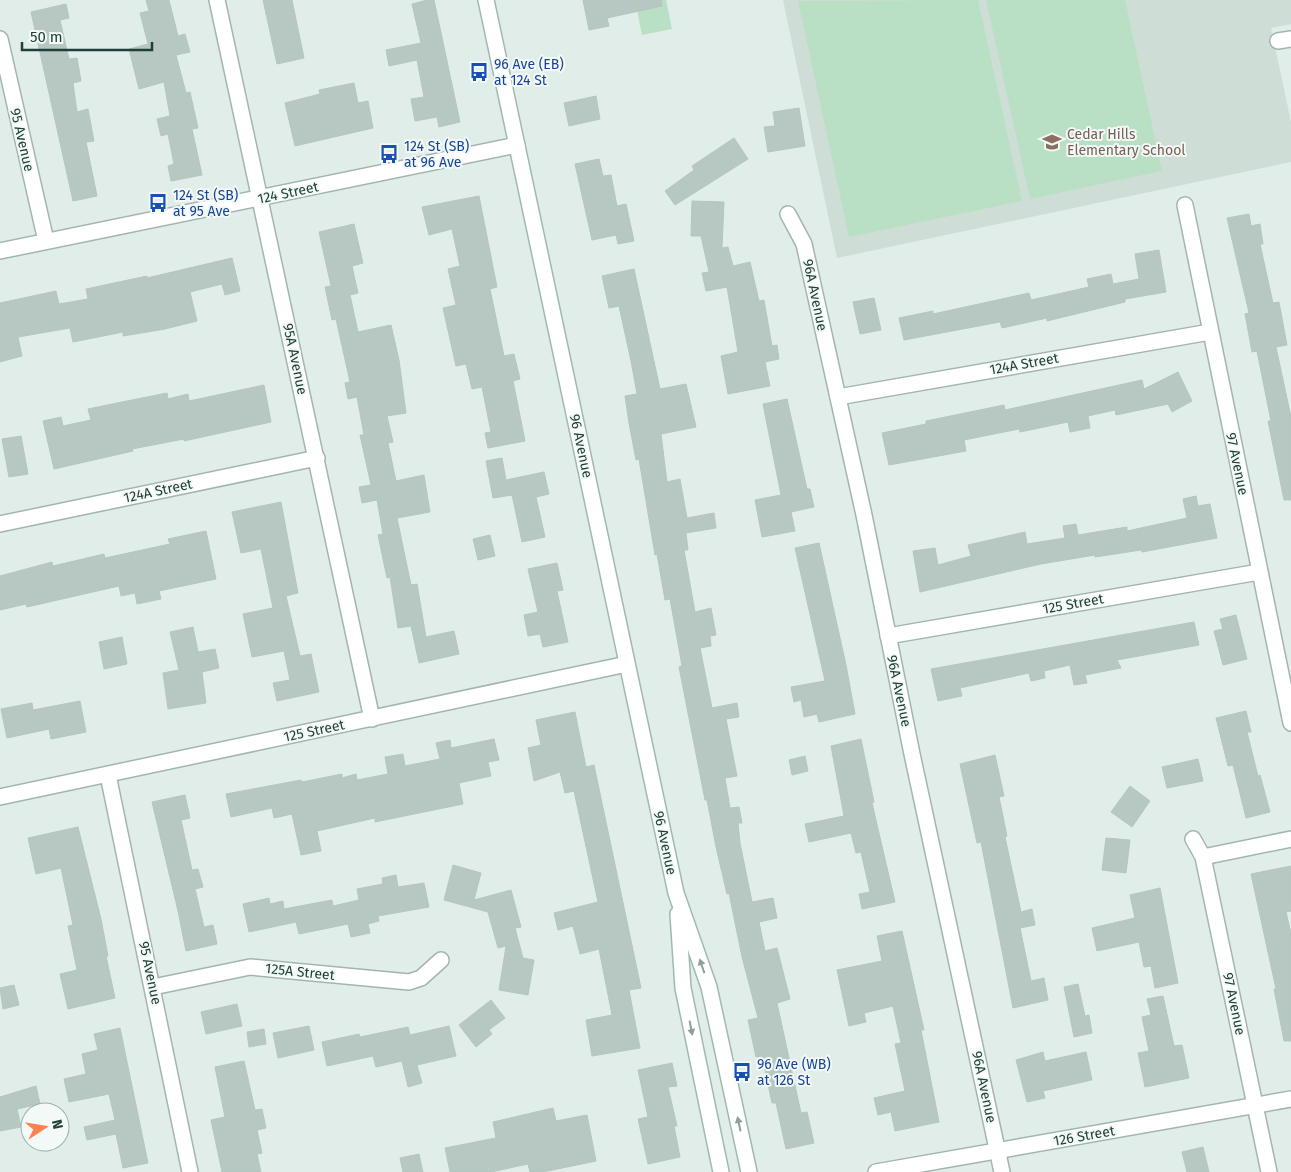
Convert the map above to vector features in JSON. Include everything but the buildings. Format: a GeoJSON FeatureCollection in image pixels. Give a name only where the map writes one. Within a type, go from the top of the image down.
{"type":"FeatureCollection","features":[{"type":"Feature","properties":{"kind":"street","name":"95A Avenue"},"geometry":{"type":"LineString","coordinates":[[218,0],[372,719]]}},
{"type":"Feature","properties":{"kind":"street","name":"96 Avenue"},"geometry":{"type":"LineString","coordinates":[[486,0],[676,893],[709,987],[749,1172]]}},
{"type":"Feature","properties":{"kind":"street","name":"95 Avenue"},"geometry":{"type":"LineString","coordinates":[[0,39],[46,241]]}},
{"type":"Feature","properties":{"kind":"street","name":"124 Street"},"geometry":{"type":"LineString","coordinates":[[0,251],[517,145]]}},
{"type":"Feature","properties":{"kind":"street","name":"97 Avenue"},"geometry":{"type":"LineString","coordinates":[[1185,205],[1291,723]]}},
{"type":"Feature","properties":{"kind":"street","name":"96A Avenue"},"geometry":{"type":"LineString","coordinates":[[788,214],[804,244],[1002,1172]]}},
{"type":"Feature","properties":{"kind":"street","name":"124A Street"},"geometry":{"type":"LineString","coordinates":[[838,397],[1210,332]]}},
{"type":"Feature","properties":{"kind":"street","name":"124A Street"},"geometry":{"type":"LineString","coordinates":[[0,524],[317,458]]}},
{"type":"Feature","properties":{"kind":"street","name":"125 Street"},"geometry":{"type":"LineString","coordinates":[[888,636],[1259,572]]}},
{"type":"Feature","properties":{"kind":"street","name":"125 Street"},"geometry":{"type":"LineString","coordinates":[[0,797],[627,664]]}},
{"type":"Feature","properties":{"kind":"street","name":"95 Avenue"},"geometry":{"type":"LineString","coordinates":[[108,775],[190,1172]]}},
{"type":"Feature","properties":{"kind":"street","name":"97 Avenue"},"geometry":{"type":"LineString","coordinates":[[1193,839],[1202,857],[1269,1172]]}},
{"type":"Feature","properties":{"kind":"street"},"geometry":{"type":"LineString","coordinates":[[1202,857],[1291,839]]}},
{"type":"Feature","properties":{"kind":"street","name":"96 Avenue"},"geometry":{"type":"LineString","coordinates":[[676,893],[683,988],[720,1172]]}},
{"type":"Feature","properties":{"kind":"street","name":"125A Street"},"geometry":{"type":"LineString","coordinates":[[153,987],[250,967],[408,982],[421,978],[441,960]]}},
{"type":"Feature","properties":{"kind":"street","name":"126 Street"},"geometry":{"type":"LineString","coordinates":[[876,1172],[1291,1099]]}},
{"type":"Feature","properties":{"kind":"shaded area","name":"Cedar Hills Elementary School"},"geometry":{"type":"Polygon","coordinates":[[[783,0],[1291,0],[1291,24],[1271,28],[1291,122],[1291,162],[837,258],[783,0]]]}},
{"type":"Feature","properties":{"kind":"green space"},"geometry":{"type":"Polygon","coordinates":[[[635,0],[666,0],[672,29],[642,35],[635,0]]]}},
{"type":"Feature","properties":{"kind":"green space"},"geometry":{"type":"Polygon","coordinates":[[[978,0],[1022,201],[849,237],[798,1],[978,0]]]}},
{"type":"Feature","properties":{"kind":"green space"},"geometry":{"type":"Polygon","coordinates":[[[986,0],[1125,0],[1162,171],[1030,199],[986,0]]]}},
{"type":"Feature","properties":{"kind":"place","name":"96 Ave (EB) at 124 St"},"geometry":{"type":"Point","coordinates":[479,72]}},
{"type":"Feature","properties":{"kind":"place","name":"Cedar Hills Elementary School"},"geometry":{"type":"Point","coordinates":[1052,142]}},
{"type":"Feature","properties":{"kind":"place","name":"124 St (SB) at 96 Ave"},"geometry":{"type":"Point","coordinates":[389,154]}},
{"type":"Feature","properties":{"kind":"place","name":"124 St (SB) at 95 Ave"},"geometry":{"type":"Point","coordinates":[158,203]}},
{"type":"Feature","properties":{"kind":"place","name":"96 Ave (WB) at 126 St"},"geometry":{"type":"Point","coordinates":[742,1072]}}]}
